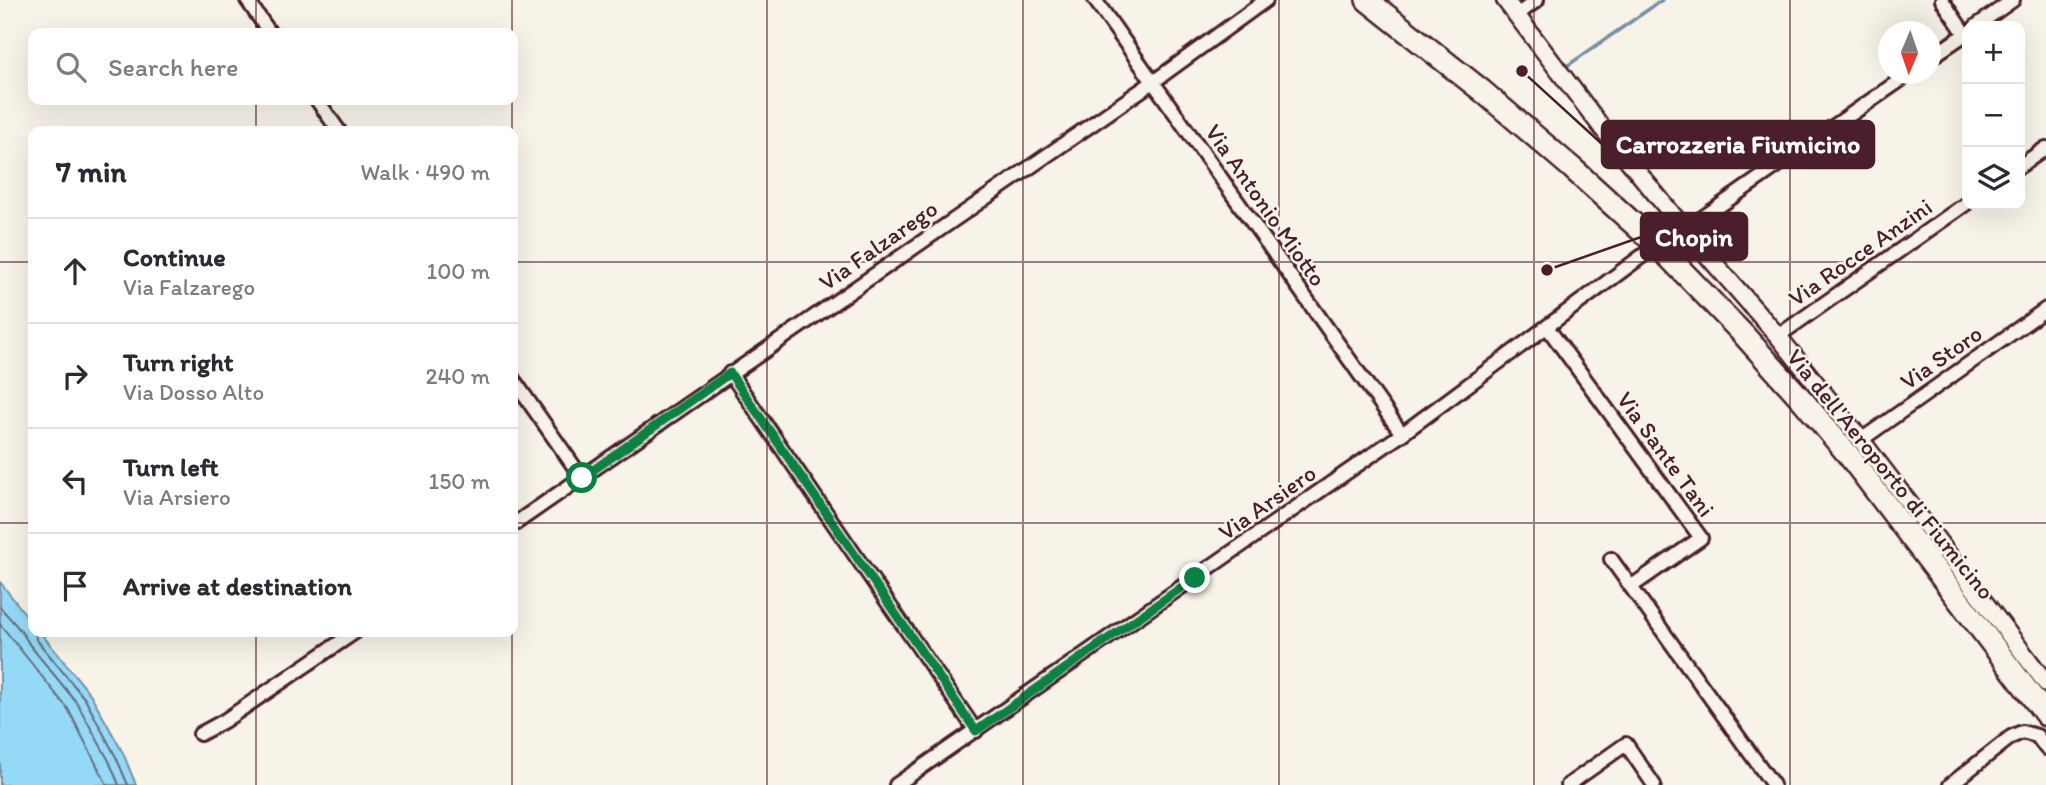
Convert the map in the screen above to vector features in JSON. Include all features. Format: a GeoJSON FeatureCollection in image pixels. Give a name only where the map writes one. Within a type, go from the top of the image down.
{"type":"FeatureCollection","features":[{"type":"Feature","properties":{"kind":"main road","name":"Via dell'Aeroporto di Fiumicino"},"geometry":{"type":"LineString","coordinates":[[1367,0],[1572,168],[1657,245],[1751,343],[1827,429],[2046,715]]}},
{"type":"Feature","properties":{"kind":"street"},"geometry":{"type":"LineString","coordinates":[[247,0],[267,28]]}},
{"type":"Feature","properties":{"kind":"street","name":"Via Antonio Miotto"},"geometry":{"type":"LineString","coordinates":[[1095,0],[1402,434]]}},
{"type":"Feature","properties":{"kind":"street","name":"Via Falzarego"},"geometry":{"type":"LineString","coordinates":[[518,522],[1153,82],[1266,0]]}},
{"type":"Feature","properties":{"kind":"street"},"geometry":{"type":"LineString","coordinates":[[1505,0],[1606,133],[1685,230],[1778,336],[1861,440],[2046,683]]}},
{"type":"Feature","properties":{"kind":"street"},"geometry":{"type":"LineString","coordinates":[[1517,15],[1537,0]]}},
{"type":"Feature","properties":{"kind":"street"},"geometry":{"type":"LineString","coordinates":[[1942,0],[1962,22]]}},
{"type":"Feature","properties":{"kind":"street"},"geometry":{"type":"LineString","coordinates":[[1984,21],[2014,0]]}},
{"type":"Feature","properties":{"kind":"street"},"geometry":{"type":"LineString","coordinates":[[1941,51],[1962,36]]}},
{"type":"Feature","properties":{"kind":"street"},"geometry":{"type":"LineString","coordinates":[[1685,230],[1895,84]]}},
{"type":"Feature","properties":{"kind":"street"},"geometry":{"type":"LineString","coordinates":[[321,105],[335,126]]}},
{"type":"Feature","properties":{"kind":"street"},"geometry":{"type":"LineString","coordinates":[[2025,163],[2046,148]]}},
{"type":"Feature","properties":{"kind":"street","name":"Via Rocce Anzini"},"geometry":{"type":"LineString","coordinates":[[1778,336],[1962,207]]}},
{"type":"Feature","properties":{"kind":"street","name":"Via Arsiero"},"geometry":{"type":"LineString","coordinates":[[896,785],[1402,434],[1657,245]]}},
{"type":"Feature","properties":{"kind":"street","name":"Via Storo"},"geometry":{"type":"LineString","coordinates":[[1861,440],[2046,309]]}},
{"type":"Feature","properties":{"kind":"street","name":"Via Sante Tani"},"geometry":{"type":"LineString","coordinates":[[1548,327],[1701,538],[1632,586]]}},
{"type":"Feature","properties":{"kind":"street"},"geometry":{"type":"LineString","coordinates":[[730,373],[976,731]]}},
{"type":"Feature","properties":{"kind":"street"},"geometry":{"type":"LineString","coordinates":[[518,386],[582,478]]}},
{"type":"Feature","properties":{"kind":"street"},"geometry":{"type":"LineString","coordinates":[[1611,559],[1773,785]]}},
{"type":"Feature","properties":{"kind":"street"},"geometry":{"type":"LineString","coordinates":[[200,734],[348,637]]}},
{"type":"Feature","properties":{"kind":"street"},"geometry":{"type":"LineString","coordinates":[[1950,785],[2011,737],[2022,732],[2037,736],[2046,748]]}},
{"type":"Feature","properties":{"kind":"street"},"geometry":{"type":"LineString","coordinates":[[1568,785],[1626,744],[1654,785]]}},
{"type":"Feature","properties":{"kind":"water"},"geometry":{"type":"Polygon","coordinates":[[[0,582],[28,618],[28,637],[44,637],[91,695],[123,753],[136,785],[0,785],[0,582]]]}},
{"type":"Feature","properties":{"kind":"waterway"},"geometry":{"type":"LineString","coordinates":[[1567,66],[1662,0]]}},
{"type":"Feature","properties":{"kind":"place","name":"Carrozzeria Fiumicino"},"geometry":{"type":"Point","coordinates":[1522,71]}},
{"type":"Feature","properties":{"kind":"place","name":"Chopin"},"geometry":{"type":"Point","coordinates":[1547,270]}},
{"type":"Feature","properties":{"kind":"route"},"geometry":{"type":"LineString","coordinates":[[582,478],[730,373],[976,731],[1195,578]]}}]}
